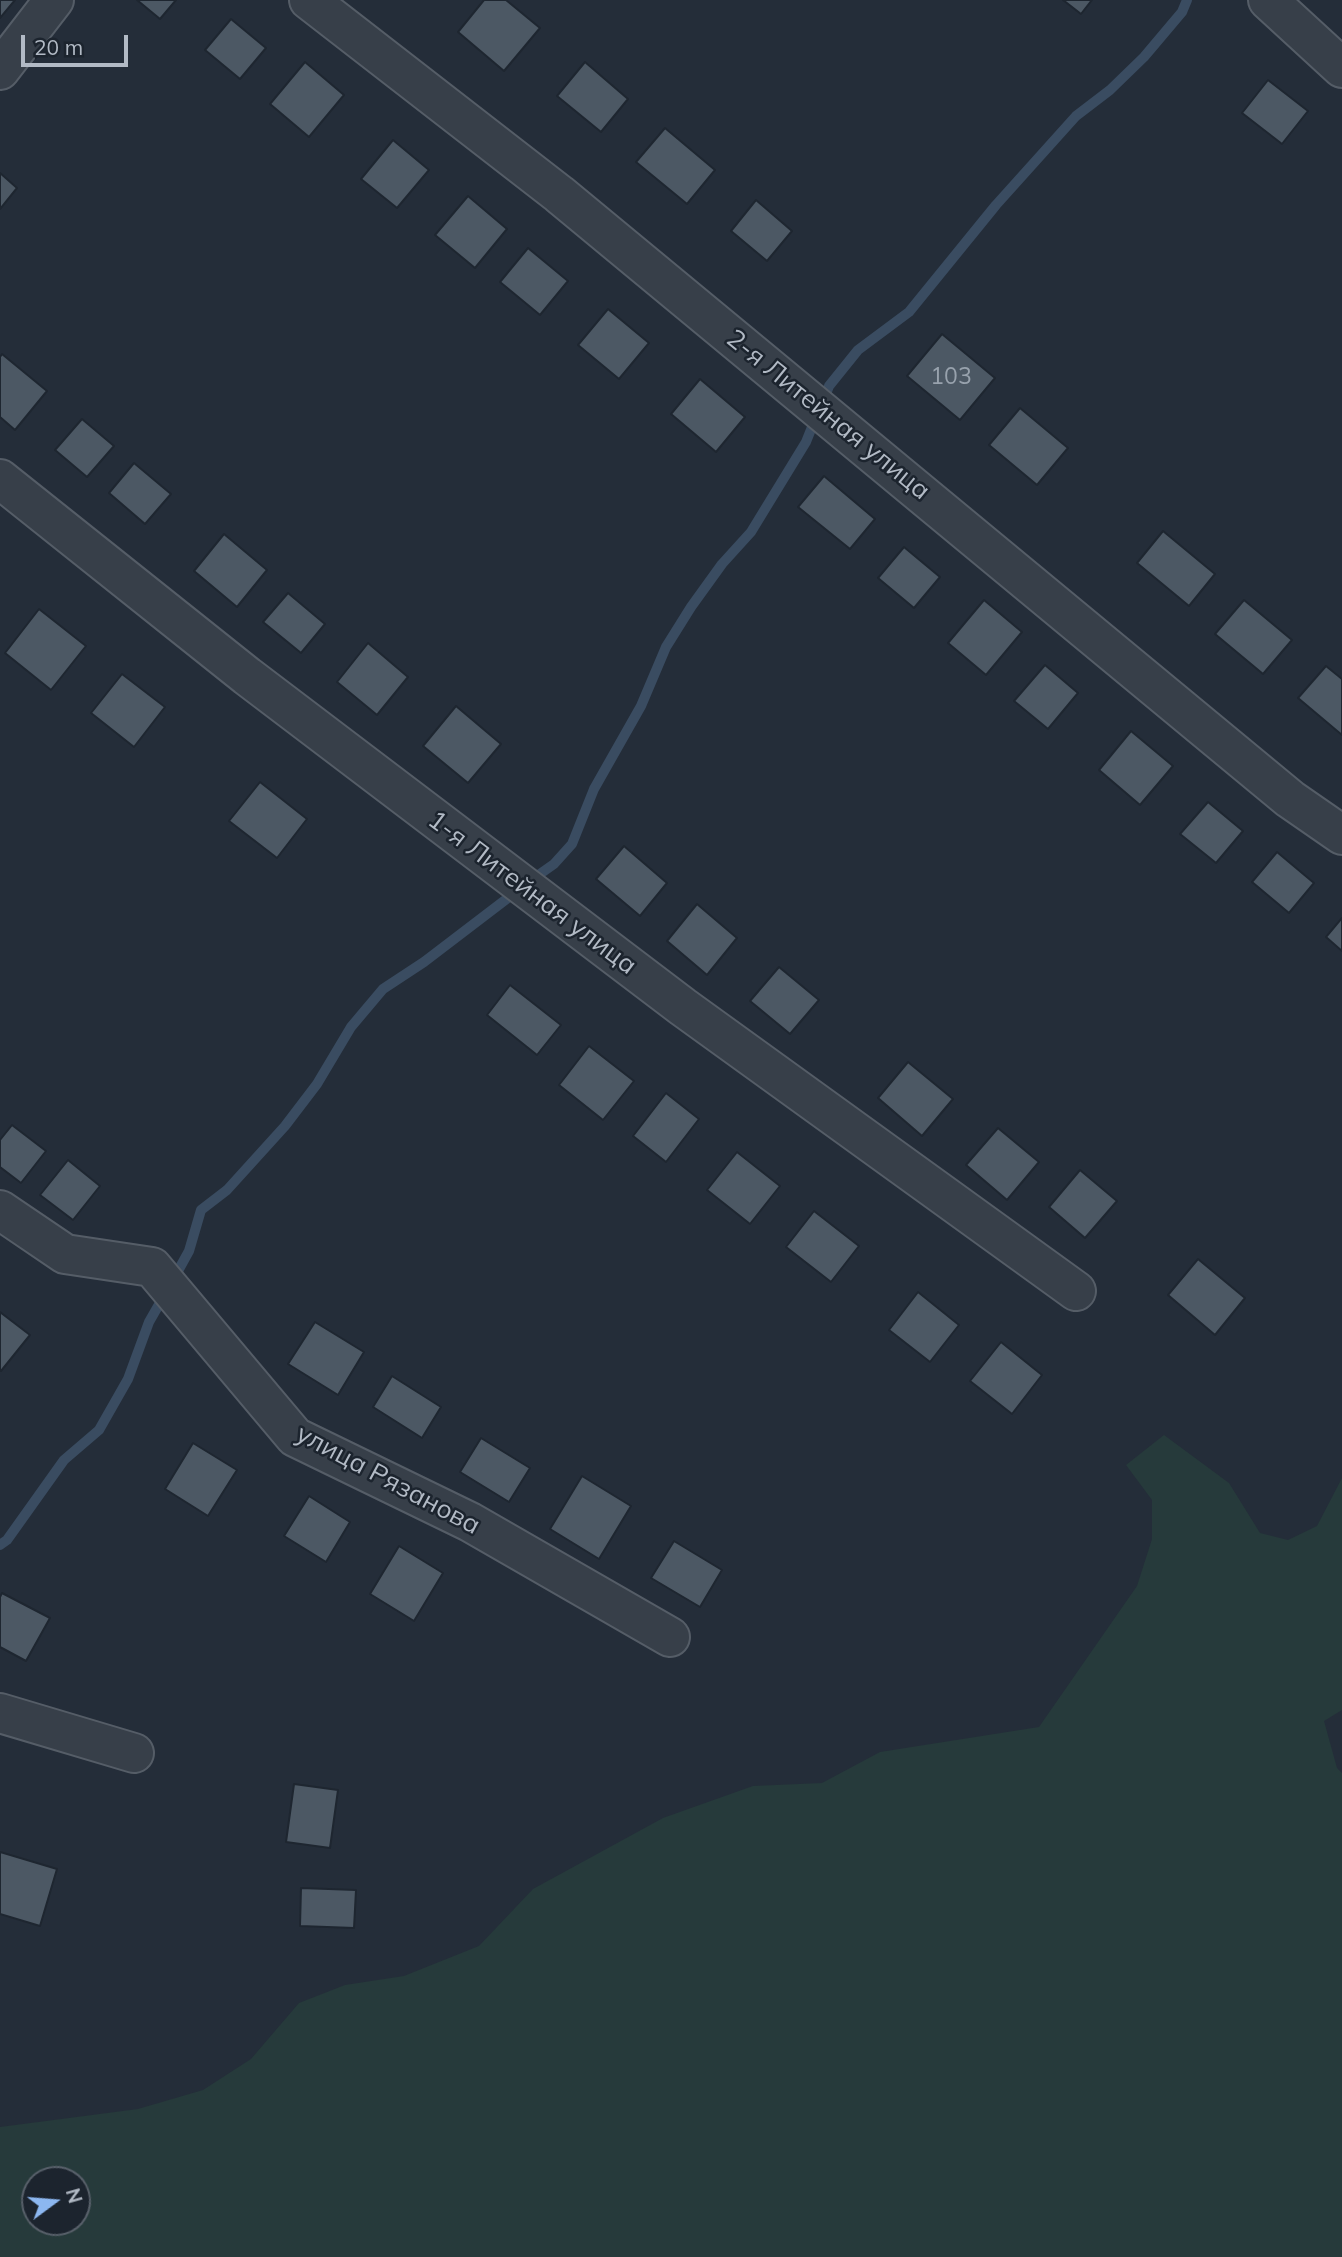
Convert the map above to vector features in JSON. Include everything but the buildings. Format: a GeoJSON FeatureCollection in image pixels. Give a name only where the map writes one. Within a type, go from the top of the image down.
{"type":"FeatureCollection","features":[{"type":"Feature","properties":{"kind":"street"},"geometry":{"type":"LineString","coordinates":[[0,70],[54,0]]}},
{"type":"Feature","properties":{"kind":"street","name":"2-я Литейная улица"},"geometry":{"type":"LineString","coordinates":[[309,0],[559,194],[1290,799],[1342,835]]}},
{"type":"Feature","properties":{"kind":"street"},"geometry":{"type":"LineString","coordinates":[[1268,0],[1342,68]]}},
{"type":"Feature","properties":{"kind":"street","name":"1-я Литейная улица"},"geometry":{"type":"LineString","coordinates":[[0,479],[247,676],[650,982],[1076,1291]]}},
{"type":"Feature","properties":{"kind":"street","name":"улица Рязанова"},"geometry":{"type":"LineString","coordinates":[[0,1210],[65,1254],[152,1267],[295,1437],[470,1522],[670,1637]]}},
{"type":"Feature","properties":{"kind":"street"},"geometry":{"type":"LineString","coordinates":[[0,1713],[134,1753]]}},
{"type":"Feature","properties":{"kind":"green space"},"geometry":{"type":"Polygon","coordinates":[[[1164,1435],[1229,1483],[1260,1533],[1288,1540],[1317,1526],[1342,1478],[1342,1710],[1324,1721],[1337,1768],[1342,1773],[1342,2257],[0,2257],[0,2127],[138,2109],[203,2090],[251,2059],[299,2003],[345,1985],[404,1976],[479,1946],[533,1889],[663,1818],[753,1786],[822,1783],[880,1752],[1039,1727],[1137,1586],[1152,1539],[1152,1500],[1126,1465],[1164,1435]]]}},
{"type":"Feature","properties":{"kind":"waterway"},"geometry":{"type":"LineString","coordinates":[[823,402],[829,386],[858,350],[909,312],[996,205],[1076,116],[1110,90],[1144,57],[1182,12],[1187,0]]}},
{"type":"Feature","properties":{"kind":"waterway"},"geometry":{"type":"LineString","coordinates":[[530,881],[554,864],[572,844],[594,789],[641,706],[666,647],[722,564],[751,532],[806,442],[816,417]]}},
{"type":"Feature","properties":{"kind":"waterway"},"geometry":{"type":"LineString","coordinates":[[173,1280],[189,1251],[201,1210],[227,1190],[285,1126],[317,1084],[351,1027],[383,989],[424,962],[517,891]]}},
{"type":"Feature","properties":{"kind":"waterway"},"geometry":{"type":"LineString","coordinates":[[0,1545],[7,1540],[64,1460],[99,1430],[128,1379],[149,1322],[165,1294]]}}]}
